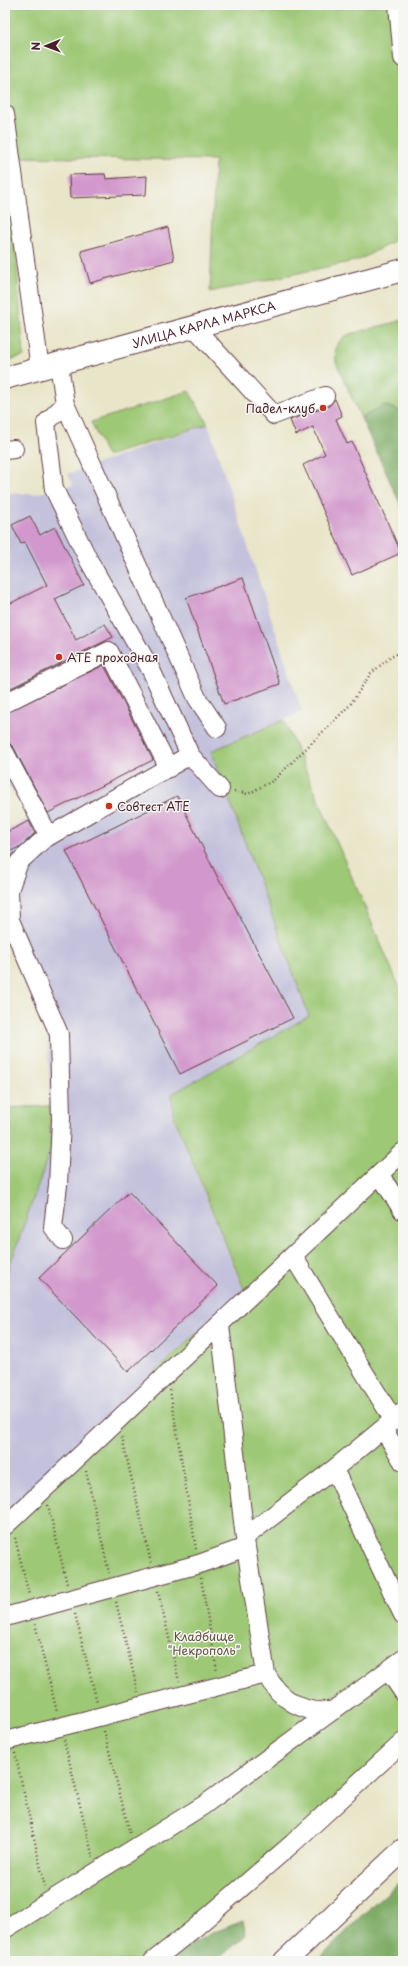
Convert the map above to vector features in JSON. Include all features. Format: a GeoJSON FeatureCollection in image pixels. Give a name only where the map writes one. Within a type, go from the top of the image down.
{"type":"FeatureCollection","features":[{"type":"Feature","properties":{"kind":"main road","name":"УЛИЦА КАРЛА МАРКСА"},"geometry":{"type":"LineString","coordinates":[[5,378],[194,328],[403,270]]}},
{"type":"Feature","properties":{"kind":"main road"},"geometry":{"type":"LineString","coordinates":[[285,1961],[403,1850]]}},
{"type":"Feature","properties":{"kind":"lane"},"geometry":{"type":"LineString","coordinates":[[398,5],[403,58]]}},
{"type":"Feature","properties":{"kind":"lane"},"geometry":{"type":"LineString","coordinates":[[5,114],[49,367],[197,698],[217,728]]}},
{"type":"Feature","properties":{"kind":"lane"},"geometry":{"type":"LineString","coordinates":[[194,328],[274,415],[325,396]]}},
{"type":"Feature","properties":{"kind":"lane"},"geometry":{"type":"LineString","coordinates":[[65,404],[46,423],[54,489],[89,561],[151,670],[190,755],[220,789]]}},
{"type":"Feature","properties":{"kind":"lane"},"geometry":{"type":"LineString","coordinates":[[5,702],[110,651],[169,768]]}},
{"type":"Feature","properties":{"kind":"lane"},"geometry":{"type":"LineString","coordinates":[[5,753],[49,836]]}},
{"type":"Feature","properties":{"kind":"lane"},"geometry":{"type":"LineString","coordinates":[[63,1240],[53,1227],[58,1185],[61,1120],[59,1034],[10,920],[9,890],[19,862],[49,836],[190,755]]}},
{"type":"Feature","properties":{"kind":"lane"},"geometry":{"type":"LineString","coordinates":[[8,1523],[403,1152]]}},
{"type":"Feature","properties":{"kind":"lane"},"geometry":{"type":"LineString","coordinates":[[380,1175],[403,1211]]}},
{"type":"Feature","properties":{"kind":"lane"},"geometry":{"type":"LineString","coordinates":[[293,1256],[393,1421],[403,1462]]}},
{"type":"Feature","properties":{"kind":"lane"},"geometry":{"type":"LineString","coordinates":[[220,1325],[246,1542],[266,1674],[270,1683],[280,1694],[304,1709],[319,1712],[334,1710]]}},
{"type":"Feature","properties":{"kind":"lane"},"geometry":{"type":"LineString","coordinates":[[5,1617],[199,1564],[246,1542],[393,1421]]}},
{"type":"Feature","properties":{"kind":"lane"},"geometry":{"type":"LineString","coordinates":[[334,1469],[403,1615]]}},
{"type":"Feature","properties":{"kind":"lane"},"geometry":{"type":"LineString","coordinates":[[5,1929],[204,1805],[403,1659]]}},
{"type":"Feature","properties":{"kind":"lane"},"geometry":{"type":"LineString","coordinates":[[388,1670],[403,1692]]}},
{"type":"Feature","properties":{"kind":"lane"},"geometry":{"type":"LineString","coordinates":[[8,1740],[266,1674]]}},
{"type":"Feature","properties":{"kind":"lane"},"geometry":{"type":"LineString","coordinates":[[304,1709],[309,1720],[309,1729]]}},
{"type":"Feature","properties":{"kind":"lane"},"geometry":{"type":"LineString","coordinates":[[153,1961],[196,1927],[293,1843],[403,1742]]}},
{"type":"Feature","properties":{"kind":"path"},"geometry":{"type":"LineString","coordinates":[[220,789],[248,794],[274,780],[350,705],[371,673],[391,657],[403,651]]}},
{"type":"Feature","properties":{"kind":"path"},"geometry":{"type":"LineString","coordinates":[[168,1373],[220,1686]]}},
{"type":"Feature","properties":{"kind":"path"},"geometry":{"type":"LineString","coordinates":[[118,1420],[182,1695]]}},
{"type":"Feature","properties":{"kind":"path"},"geometry":{"type":"LineString","coordinates":[[44,1489],[134,1848]]}},
{"type":"Feature","properties":{"kind":"path"},"geometry":{"type":"LineString","coordinates":[[8,1523],[32,1610],[96,1872]]}},
{"type":"Feature","properties":{"kind":"path"},"geometry":{"type":"LineString","coordinates":[[5,1709],[8,1740],[48,1901]]}},
{"type":"Feature","properties":{"kind":"shaded area"},"geometry":{"type":"Polygon","coordinates":[[[5,302],[9,335],[5,336],[5,302]]]}},
{"type":"Feature","properties":{"kind":"shaded area"},"geometry":{"type":"Polygon","coordinates":[[[208,424],[302,712],[211,751],[309,1016],[172,1094],[172,1114],[243,1289],[5,1513],[5,1280],[51,1148],[48,1035],[5,940],[5,831],[30,818],[5,780],[5,493],[34,494],[73,485],[68,474],[208,424]]]}},
{"type":"Feature","properties":{"kind":"green space"},"geometry":{"type":"Polygon","coordinates":[[[5,5],[261,5],[262,12],[389,5],[403,142],[403,210],[396,240],[359,260],[210,292],[215,160],[8,157],[24,356],[5,361],[5,336],[9,335],[5,302],[5,5]]]}},
{"type":"Feature","properties":{"kind":"green space"},"geometry":{"type":"Polygon","coordinates":[[[403,320],[403,412],[384,405],[361,418],[336,362],[335,353],[338,343],[347,335],[403,320]]]}},
{"type":"Feature","properties":{"kind":"green space"},"geometry":{"type":"Polygon","coordinates":[[[189,391],[208,424],[107,456],[91,422],[189,391]]]}},
{"type":"Feature","properties":{"kind":"green space"},"geometry":{"type":"Polygon","coordinates":[[[384,405],[403,412],[403,510],[361,418],[384,405]]]}},
{"type":"Feature","properties":{"kind":"green space","name":"Кладбище \"Некрополь\""},"geometry":{"type":"Polygon","coordinates":[[[284,720],[402,993],[403,1674],[400,1677],[403,1682],[403,1749],[164,1961],[5,1961],[5,1513],[244,1289],[173,1114],[172,1094],[309,1016],[211,751],[284,720]]]}},
{"type":"Feature","properties":{"kind":"green space"},"geometry":{"type":"Polygon","coordinates":[[[50,1106],[51,1148],[5,1279],[5,1108],[50,1106]]]}},
{"type":"Feature","properties":{"kind":"green space"},"geometry":{"type":"Polygon","coordinates":[[[403,1879],[403,1961],[318,1961],[360,1917],[403,1879]]]}},
{"type":"Feature","properties":{"kind":"green space"},"geometry":{"type":"Polygon","coordinates":[[[243,1921],[246,1935],[216,1961],[170,1961],[187,1946],[212,1933],[243,1921]]]}},
{"type":"Feature","properties":{"kind":"building"},"geometry":{"type":"Polygon","coordinates":[[[105,174],[106,179],[147,176],[146,195],[70,198],[69,175],[105,174]]]}},
{"type":"Feature","properties":{"kind":"building"},"geometry":{"type":"Polygon","coordinates":[[[168,227],[174,260],[90,283],[81,251],[168,227]]]}},
{"type":"Feature","properties":{"kind":"building"},"geometry":{"type":"Polygon","coordinates":[[[335,399],[342,416],[336,419],[347,444],[352,442],[401,553],[352,575],[303,465],[325,454],[313,427],[296,435],[290,420],[329,406],[335,399]]]}},
{"type":"Feature","properties":{"kind":"building"},"geometry":{"type":"Polygon","coordinates":[[[30,516],[40,535],[55,527],[84,585],[55,599],[76,640],[105,624],[113,637],[5,691],[5,606],[47,585],[25,542],[21,544],[12,525],[30,516]]]}},
{"type":"Feature","properties":{"kind":"building"},"geometry":{"type":"Polygon","coordinates":[[[243,578],[280,684],[224,704],[186,598],[243,578]]]}},
{"type":"Feature","properties":{"kind":"building"},"geometry":{"type":"Polygon","coordinates":[[[104,665],[153,760],[48,813],[14,748],[10,744],[5,734],[5,713],[104,665]]]}},
{"type":"Feature","properties":{"kind":"building"},"geometry":{"type":"Polygon","coordinates":[[[177,796],[221,884],[222,883],[293,1018],[180,1074],[66,851],[177,796]]]}},
{"type":"Feature","properties":{"kind":"building"},"geometry":{"type":"Polygon","coordinates":[[[29,821],[35,833],[21,846],[5,854],[5,833],[29,821]]]}},
{"type":"Feature","properties":{"kind":"building"},"geometry":{"type":"Polygon","coordinates":[[[129,1192],[218,1286],[128,1372],[39,1278],[129,1192]]]}},
{"type":"Feature","properties":{"kind":"place","name":"Падел-клуб"},"geometry":{"type":"Point","coordinates":[323,408]}},
{"type":"Feature","properties":{"kind":"place","name":"АТЕ проходная"},"geometry":{"type":"Point","coordinates":[59,657]}},
{"type":"Feature","properties":{"kind":"place","name":"Совтест АТЕ"},"geometry":{"type":"Point","coordinates":[109,806]}}]}
